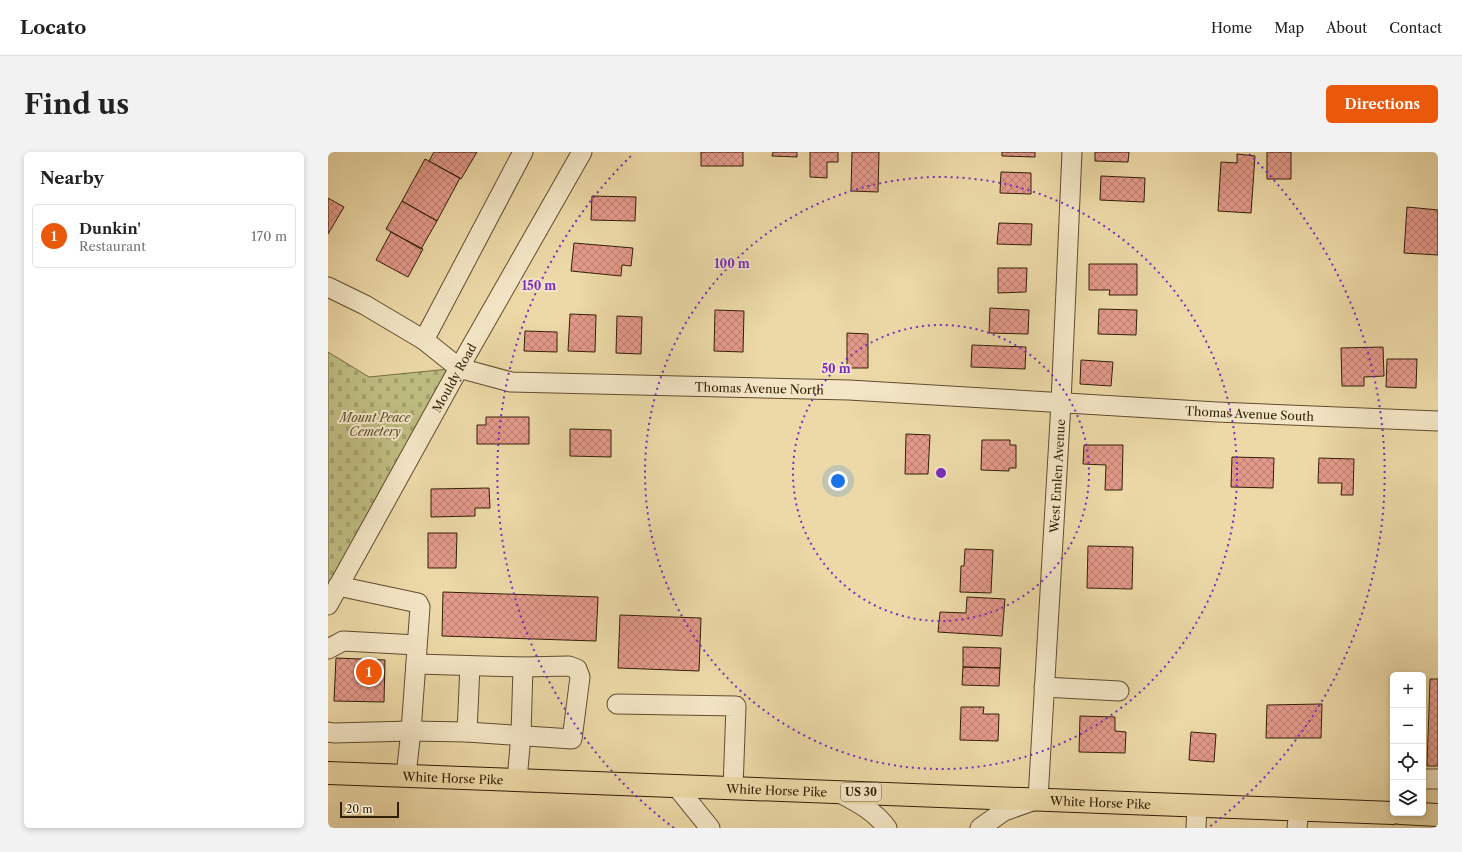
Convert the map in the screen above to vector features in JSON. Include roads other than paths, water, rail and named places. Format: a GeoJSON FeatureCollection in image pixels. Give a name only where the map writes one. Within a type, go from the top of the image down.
{"type":"FeatureCollection","features":[{"type":"Feature","properties":{"kind":"highway","name":"White Horse Pike"},"geometry":{"type":"LineString","coordinates":[[328,773],[1197,805],[1298,819],[1390,812]]}},
{"type":"Feature","properties":{"kind":"highway"},"geometry":{"type":"LineString","coordinates":[[1426,814],[1438,814]]}},
{"type":"Feature","properties":{"kind":"street"},"geometry":{"type":"LineString","coordinates":[[424,340],[523,152]]}},
{"type":"Feature","properties":{"kind":"street","name":"Mouldy Road"},"geometry":{"type":"LineString","coordinates":[[328,605],[459,368],[582,152]]}},
{"type":"Feature","properties":{"kind":"street","name":"West Emlen Avenue"},"geometry":{"type":"LineString","coordinates":[[1038,799],[1061,403],[1072,152]]}},
{"type":"Feature","properties":{"kind":"street"},"geometry":{"type":"LineString","coordinates":[[328,287],[365,305],[424,340],[459,368]]}},
{"type":"Feature","properties":{"kind":"street","name":"Thomas Avenue North"},"geometry":{"type":"LineString","coordinates":[[459,368],[511,382],[848,390],[1061,403]]}},
{"type":"Feature","properties":{"kind":"street","name":"Thomas Avenue South"},"geometry":{"type":"LineString","coordinates":[[1061,403],[1217,412],[1438,421]]}},
{"type":"Feature","properties":{"kind":"street"},"geometry":{"type":"LineString","coordinates":[[338,586],[418,603],[420,607],[411,731],[406,775]]}},
{"type":"Feature","properties":{"kind":"street"},"geometry":{"type":"LineString","coordinates":[[328,649],[342,641],[417,645]]}},
{"type":"Feature","properties":{"kind":"street"},"geometry":{"type":"LineString","coordinates":[[331,733],[411,731],[467,732],[572,739],[580,677],[576,669],[569,666],[523,667],[416,664]]}},
{"type":"Feature","properties":{"kind":"street"},"geometry":{"type":"LineString","coordinates":[[467,732],[470,666]]}},
{"type":"Feature","properties":{"kind":"street"},"geometry":{"type":"LineString","coordinates":[[517,780],[521,735],[523,667]]}},
{"type":"Feature","properties":{"kind":"street"},"geometry":{"type":"LineString","coordinates":[[1044,687],[1119,691]]}},
{"type":"Feature","properties":{"kind":"street"},"geometry":{"type":"LineString","coordinates":[[617,704],[736,706],[733,788]]}},
{"type":"Feature","properties":{"kind":"street"},"geometry":{"type":"LineString","coordinates":[[1426,779],[1438,779]]}},
{"type":"Feature","properties":{"kind":"street"},"geometry":{"type":"LineString","coordinates":[[676,786],[710,828]]}},
{"type":"Feature","properties":{"kind":"street"},"geometry":{"type":"LineString","coordinates":[[837,792],[868,808],[888,828]]}},
{"type":"Feature","properties":{"kind":"street"},"geometry":{"type":"LineString","coordinates":[[980,828],[1004,811],[1038,799]]}},
{"type":"Feature","properties":{"kind":"street"},"geometry":{"type":"LineString","coordinates":[[1196,828],[1197,805]]}},
{"type":"Feature","properties":{"kind":"place","name":"Dunkin'"},"geometry":{"type":"Point","coordinates":[369,672]}},
{"type":"Feature","properties":{"kind":"park label","name":"Mount Peace Cemetery"},"geometry":{"type":"Point","coordinates":[375,424]}}]}
